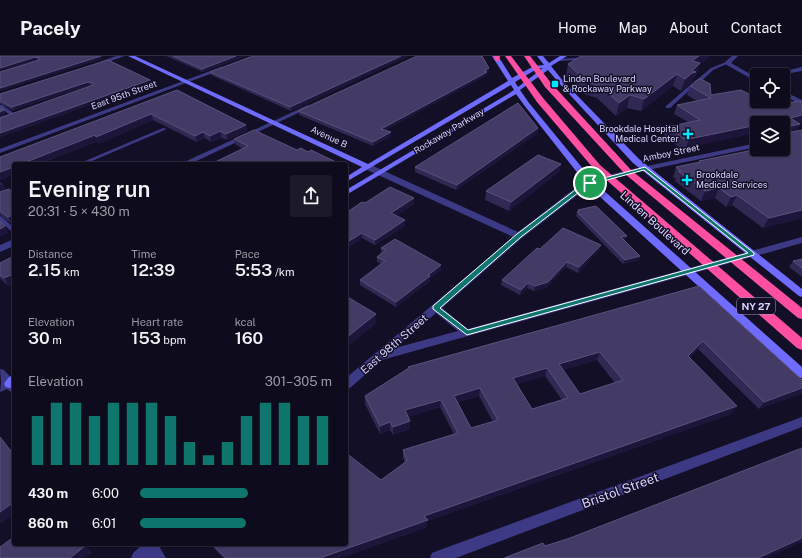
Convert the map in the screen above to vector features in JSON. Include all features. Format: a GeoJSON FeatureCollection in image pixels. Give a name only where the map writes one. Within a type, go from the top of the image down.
{"type":"FeatureCollection","features":[{"type":"Feature","properties":{"kind":"highway","name":"Linden Boulevard"},"geometry":{"type":"LineString","coordinates":[[508,56],[525,80],[608,178],[802,345]]}},
{"type":"Feature","properties":{"kind":"highway","name":"Linden Boulevard"},"geometry":{"type":"LineString","coordinates":[[527,56],[548,85],[628,172],[802,315]]}},
{"type":"Feature","properties":{"kind":"street"},"geometry":{"type":"LineString","coordinates":[[89,67],[122,56]]}},
{"type":"Feature","properties":{"kind":"street","name":"Avenue B"},"geometry":{"type":"LineString","coordinates":[[131,56],[519,236]]}},
{"type":"Feature","properties":{"kind":"street"},"geometry":{"type":"LineString","coordinates":[[540,56],[561,82],[645,168],[802,294]]}},
{"type":"Feature","properties":{"kind":"street","name":"Rockaway Parkway"},"geometry":{"type":"LineString","coordinates":[[348,192],[517,90],[525,80],[538,71],[545,70],[548,66],[564,56]]}},
{"type":"Feature","properties":{"kind":"street"},"geometry":{"type":"LineString","coordinates":[[735,56],[727,63],[750,76]]}},
{"type":"Feature","properties":{"kind":"street","name":"Linden Boulevard"},"geometry":{"type":"LineString","coordinates":[[496,57],[526,104],[590,183],[802,374]]}},
{"type":"Feature","properties":{"kind":"street","name":"East 95th Street"},"geometry":{"type":"LineString","coordinates":[[0,151],[226,67]]}},
{"type":"Feature","properties":{"kind":"street"},"geometry":{"type":"LineString","coordinates":[[790,72],[802,70]]}},
{"type":"Feature","properties":{"kind":"street","name":"Rockaway Parkway"},"geometry":{"type":"LineString","coordinates":[[348,179],[512,82],[525,80]]}},
{"type":"Feature","properties":{"kind":"street"},"geometry":{"type":"LineString","coordinates":[[790,97],[802,103]]}},
{"type":"Feature","properties":{"kind":"street"},"geometry":{"type":"LineString","coordinates":[[188,162],[317,102]]}},
{"type":"Feature","properties":{"kind":"street","name":"Amboy Street"},"geometry":{"type":"LineString","coordinates":[[590,183],[645,168],[750,146]]}},
{"type":"Feature","properties":{"kind":"street","name":"East 98th Street"},"geometry":{"type":"LineString","coordinates":[[348,383],[519,236],[581,188],[590,183]]}},
{"type":"Feature","properties":{"kind":"street"},"geometry":{"type":"LineString","coordinates":[[380,357],[802,240]]}},
{"type":"Feature","properties":{"kind":"street"},"geometry":{"type":"LineString","coordinates":[[0,248],[12,243]]}},
{"type":"Feature","properties":{"kind":"street"},"geometry":{"type":"LineString","coordinates":[[436,308],[467,333]]}},
{"type":"Feature","properties":{"kind":"street"},"geometry":{"type":"LineString","coordinates":[[0,373],[10,385]]}},
{"type":"Feature","properties":{"kind":"street","name":"Bristol Street"},"geometry":{"type":"LineString","coordinates":[[437,558],[802,422]]}},
{"type":"Feature","properties":{"kind":"street"},"geometry":{"type":"LineString","coordinates":[[138,558],[153,548]]}},
{"type":"Feature","properties":{"kind":"lane"},"geometry":{"type":"LineString","coordinates":[[558,60],[578,59],[584,56]]}},
{"type":"Feature","properties":{"kind":"lane"},"geometry":{"type":"LineString","coordinates":[[668,107],[712,69],[727,63]]}},
{"type":"Feature","properties":{"kind":"lane"},"geometry":{"type":"LineString","coordinates":[[0,106],[13,114]]}},
{"type":"Feature","properties":{"kind":"lane"},"geometry":{"type":"LineString","coordinates":[[0,119],[20,112]]}},
{"type":"Feature","properties":{"kind":"lane"},"geometry":{"type":"LineString","coordinates":[[86,162],[165,129]]}},
{"type":"Feature","properties":{"kind":"lane"},"geometry":{"type":"LineString","coordinates":[[0,197],[12,192]]}},
{"type":"Feature","properties":{"kind":"lane"},"geometry":{"type":"LineString","coordinates":[[0,218],[12,229]]}},
{"type":"Feature","properties":{"kind":"building"},"geometry":{"type":"Polygon","coordinates":[[[0,56],[101,56],[0,88],[0,72],[39,60],[40,58],[35,57],[0,68],[0,56]]]}},
{"type":"Feature","properties":{"kind":"building"},"geometry":{"type":"Polygon","coordinates":[[[173,56],[236,56],[202,69],[173,56]]]}},
{"type":"Feature","properties":{"kind":"building"},"geometry":{"type":"Polygon","coordinates":[[[253,56],[401,56],[290,107],[210,72],[253,56]]]}},
{"type":"Feature","properties":{"kind":"building"},"geometry":{"type":"Polygon","coordinates":[[[417,56],[482,56],[489,68],[484,71],[487,72],[381,129],[391,132],[373,142],[298,111],[417,56]]]}},
{"type":"Feature","properties":{"kind":"building"},"geometry":{"type":"Polygon","coordinates":[[[581,56],[699,56],[692,61],[700,63],[692,71],[696,72],[692,73],[685,79],[677,74],[644,99],[630,95],[619,103],[600,86],[587,82],[568,64],[581,56]]]}},
{"type":"Feature","properties":{"kind":"building"},"geometry":{"type":"Polygon","coordinates":[[[108,60],[150,80],[0,133],[0,118],[93,85],[94,83],[88,82],[12,107],[0,101],[0,94],[108,60]]]}},
{"type":"Feature","properties":{"kind":"building"},"geometry":{"type":"Polygon","coordinates":[[[701,79],[710,84],[711,95],[741,90],[750,94],[750,108],[790,108],[790,102],[800,101],[802,102],[802,115],[790,118],[790,116],[750,116],[750,126],[684,139],[667,127],[700,120],[677,105],[711,98],[690,86],[697,80],[701,79]]]}},
{"type":"Feature","properties":{"kind":"building"},"geometry":{"type":"Polygon","coordinates":[[[177,90],[246,125],[226,134],[220,131],[210,136],[203,132],[195,136],[151,114],[96,137],[95,135],[26,162],[12,162],[12,168],[0,172],[0,157],[177,90]]]}},
{"type":"Feature","properties":{"kind":"building"},"geometry":{"type":"Polygon","coordinates":[[[518,103],[538,128],[457,185],[415,167],[518,103]]]}},
{"type":"Feature","properties":{"kind":"building"},"geometry":{"type":"Polygon","coordinates":[[[790,118],[800,124],[790,126],[790,118]]]}},
{"type":"Feature","properties":{"kind":"building"},"geometry":{"type":"Polygon","coordinates":[[[254,130],[297,150],[301,148],[308,152],[311,150],[334,161],[215,162],[248,146],[234,139],[254,130]]]}},
{"type":"Feature","properties":{"kind":"building"},"geometry":{"type":"Polygon","coordinates":[[[802,130],[802,210],[769,218],[737,195],[731,197],[719,188],[705,191],[678,171],[681,171],[676,167],[700,162],[699,161],[750,151],[750,156],[790,156],[790,132],[802,130]]]}},
{"type":"Feature","properties":{"kind":"building"},"geometry":{"type":"Polygon","coordinates":[[[538,155],[561,164],[511,202],[486,191],[538,155]]]}},
{"type":"Feature","properties":{"kind":"building"},"geometry":{"type":"Polygon","coordinates":[[[390,187],[414,198],[391,213],[405,220],[375,240],[362,233],[348,242],[348,212],[362,202],[365,203],[390,187]]]}},
{"type":"Feature","properties":{"kind":"building"},"geometry":{"type":"Polygon","coordinates":[[[9,189],[12,191],[12,215],[8,217],[0,211],[0,192],[9,189]]]}},
{"type":"Feature","properties":{"kind":"building"},"geometry":{"type":"Polygon","coordinates":[[[596,206],[627,236],[621,237],[640,256],[625,260],[577,212],[579,211],[578,210],[596,206]]]}},
{"type":"Feature","properties":{"kind":"building"},"geometry":{"type":"Polygon","coordinates":[[[0,221],[5,226],[0,229],[0,221]]]}},
{"type":"Feature","properties":{"kind":"building"},"geometry":{"type":"Polygon","coordinates":[[[563,228],[601,245],[579,267],[567,262],[548,282],[535,286],[528,283],[521,290],[502,280],[537,248],[540,249],[563,228]]]}},
{"type":"Feature","properties":{"kind":"building"},"geometry":{"type":"Polygon","coordinates":[[[395,239],[441,265],[428,275],[430,276],[396,302],[360,280],[385,261],[377,257],[386,250],[381,248],[395,239]]]}},
{"type":"Feature","properties":{"kind":"building"},"geometry":{"type":"Polygon","coordinates":[[[12,257],[12,276],[4,278],[0,275],[0,263],[12,257]]]}},
{"type":"Feature","properties":{"kind":"building"},"geometry":{"type":"Polygon","coordinates":[[[802,259],[802,268],[793,261],[802,259]]]}},
{"type":"Feature","properties":{"kind":"building"},"geometry":{"type":"Polygon","coordinates":[[[699,286],[802,380],[802,388],[764,402],[703,341],[688,356],[737,406],[424,516],[428,520],[320,558],[226,558],[214,546],[348,546],[348,455],[381,480],[407,461],[403,450],[458,433],[441,400],[405,410],[410,421],[393,427],[390,422],[380,426],[365,396],[409,368],[408,367],[699,286]],[[600,352],[559,364],[580,394],[623,380],[600,352]],[[547,368],[513,378],[532,409],[568,398],[547,368]],[[480,388],[454,396],[471,428],[498,420],[480,388]]]}},
{"type":"Feature","properties":{"kind":"building"},"geometry":{"type":"Polygon","coordinates":[[[348,297],[376,314],[348,336],[348,297]]]}},
{"type":"Feature","properties":{"kind":"building"},"geometry":{"type":"Polygon","coordinates":[[[0,437],[12,452],[12,503],[0,512],[0,437]]]}},
{"type":"Feature","properties":{"kind":"building"},"geometry":{"type":"Polygon","coordinates":[[[802,448],[802,538],[758,558],[504,558],[543,543],[545,546],[570,538],[802,448]]]}},
{"type":"Feature","properties":{"kind":"building"},"geometry":{"type":"Polygon","coordinates":[[[12,538],[12,546],[85,546],[70,558],[0,558],[0,547],[12,538]]]}},
{"type":"Feature","properties":{"kind":"place","name":"Linden Boulevard & Rockaway Parkway"},"geometry":{"type":"Point","coordinates":[555,84]}},
{"type":"Feature","properties":{"kind":"place","name":"Brookdale Hospital Medical Center"},"geometry":{"type":"Point","coordinates":[688,134]}},
{"type":"Feature","properties":{"kind":"place","name":"Brookdale Medical Services"},"geometry":{"type":"Point","coordinates":[687,180]}},
{"type":"Feature","properties":{"kind":"route"},"geometry":{"type":"LineString","coordinates":[[645,168],[752,254],[467,333],[436,308],[519,236],[581,188],[590,183],[645,168]]}}]}
